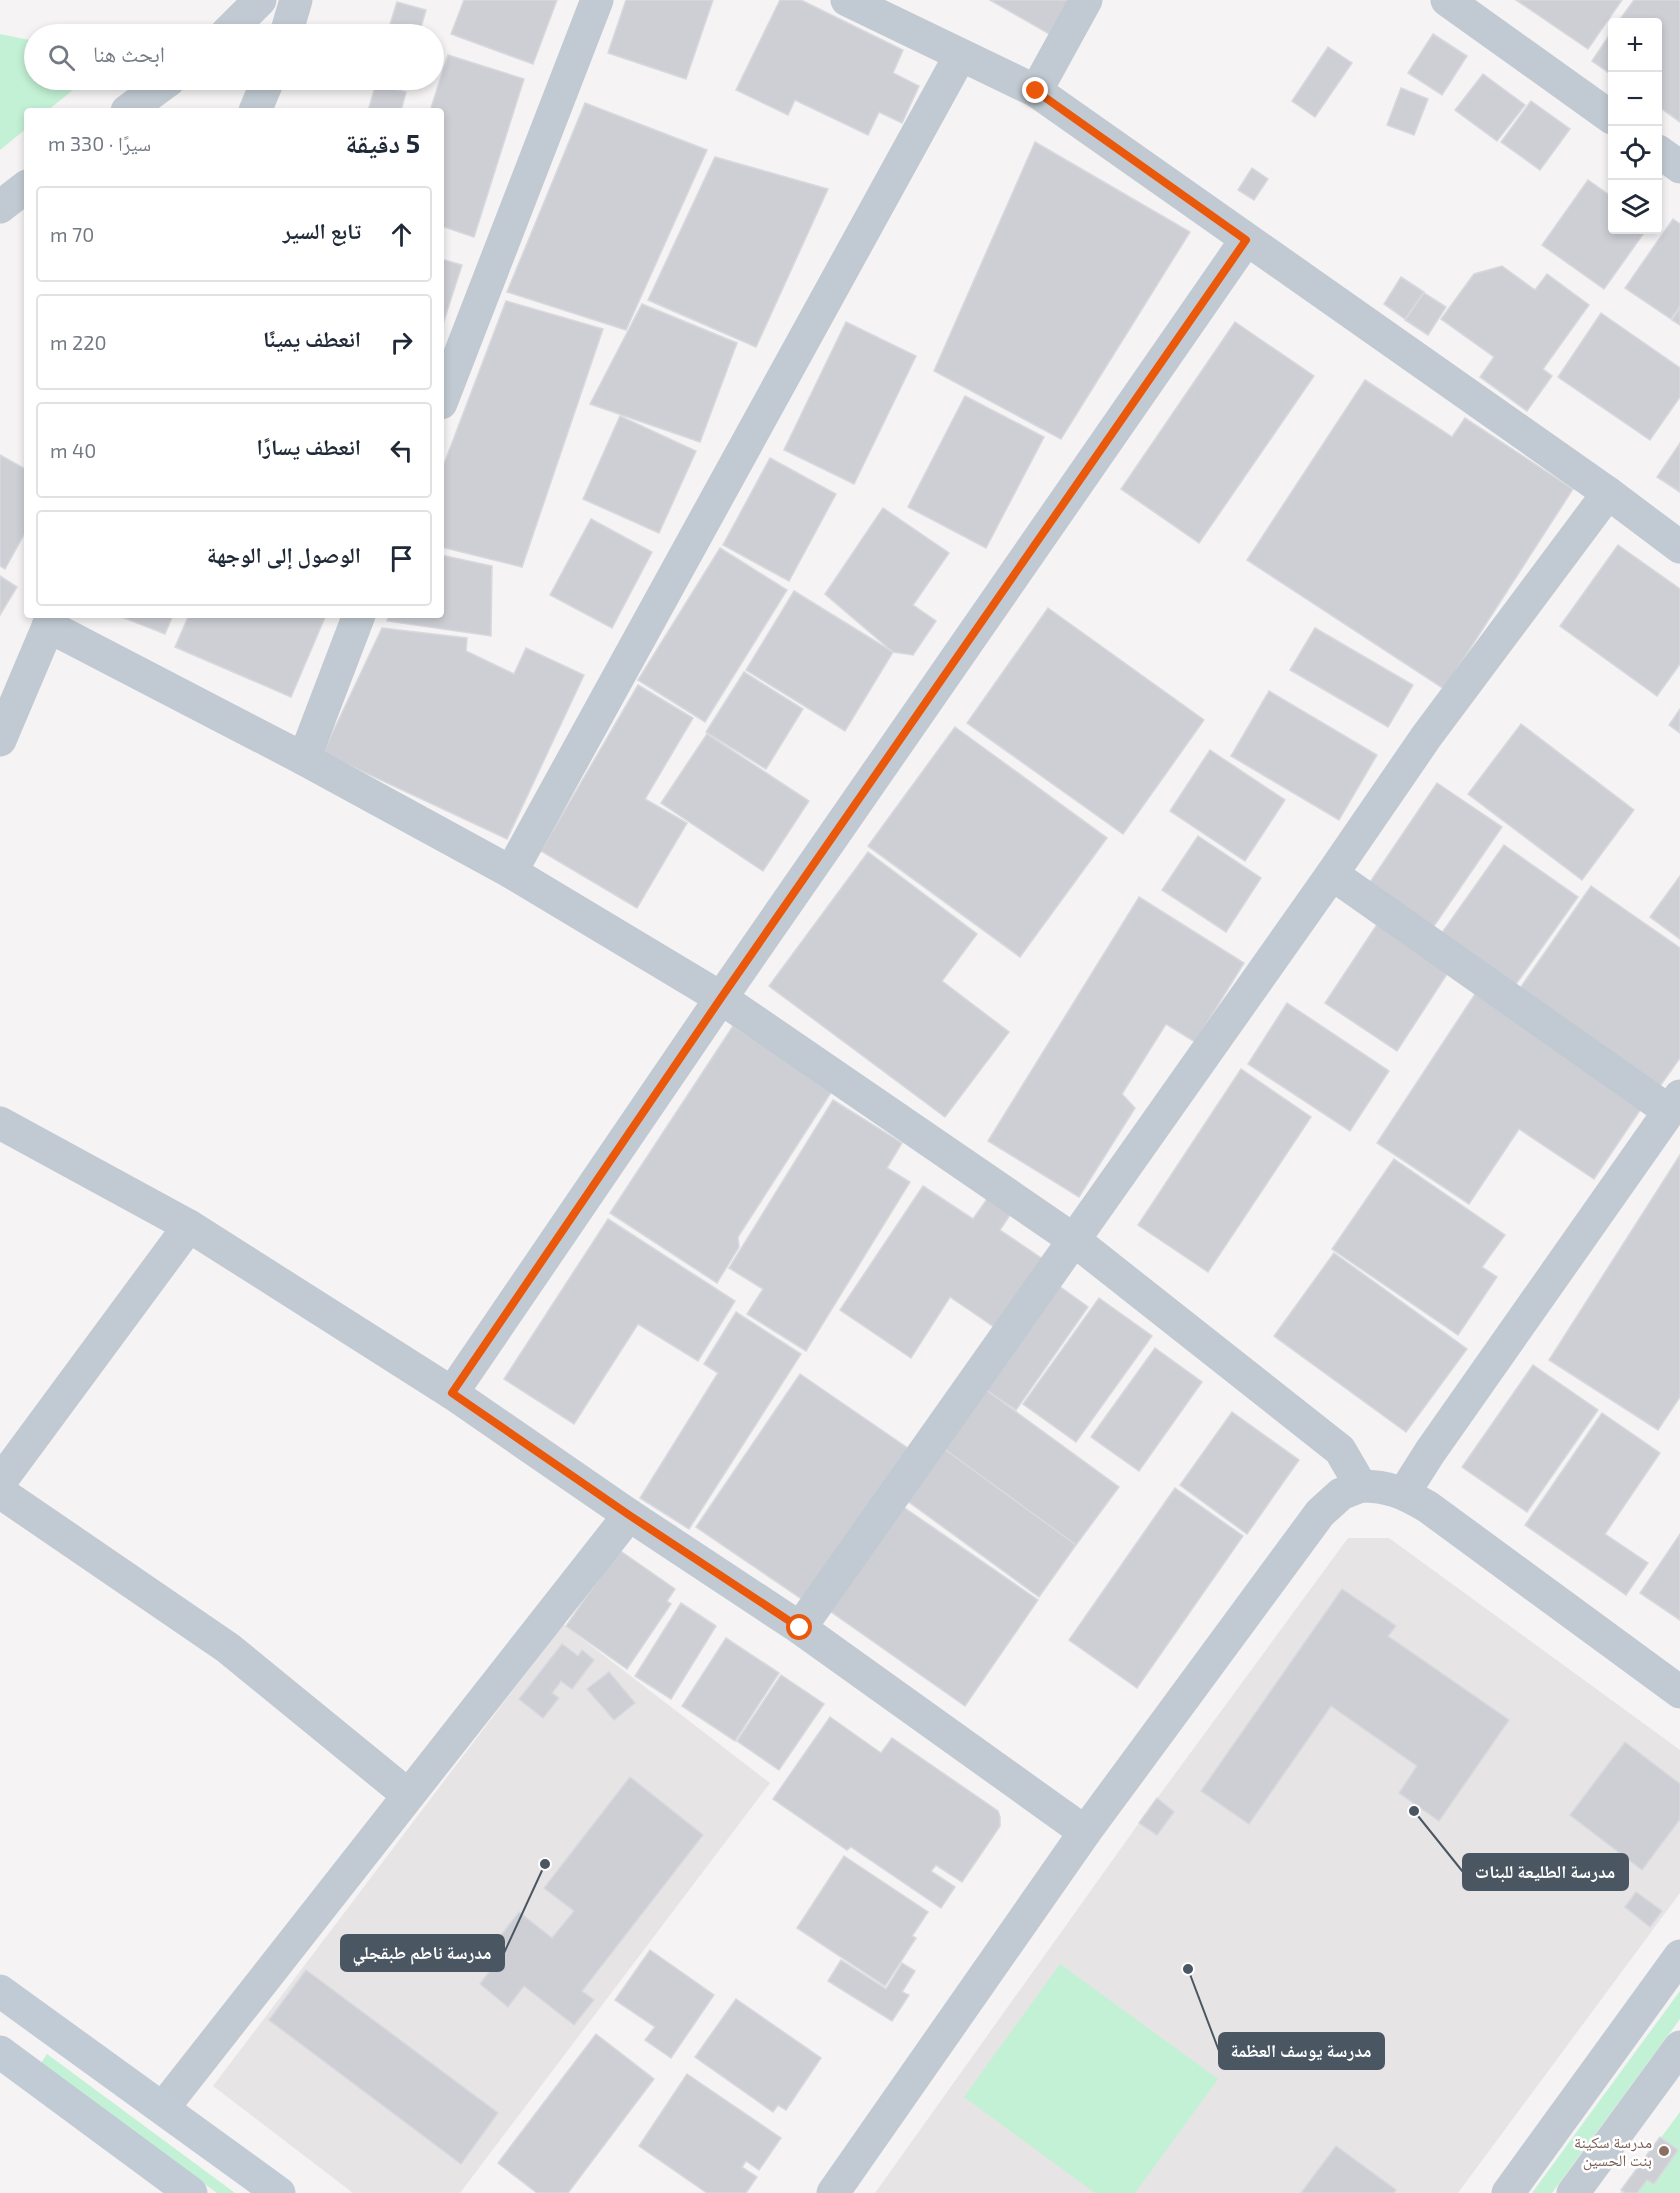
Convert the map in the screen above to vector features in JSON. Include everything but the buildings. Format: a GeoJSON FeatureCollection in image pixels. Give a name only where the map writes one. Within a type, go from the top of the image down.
{"type":"FeatureCollection","features":[{"type":"Feature","properties":{"kind":"main road"},"geometry":{"type":"LineString","coordinates":[[1,1994],[279,2193]]}},
{"type":"Feature","properties":{"kind":"main road"},"geometry":{"type":"LineString","coordinates":[[0,2052],[191,2193]]}},
{"type":"Feature","properties":{"kind":"street"},"geometry":{"type":"LineString","coordinates":[[236,24],[260,0]]}},
{"type":"Feature","properties":{"kind":"street"},"geometry":{"type":"LineString","coordinates":[[290,24],[296,0]]}},
{"type":"Feature","properties":{"kind":"street"},"geometry":{"type":"LineString","coordinates":[[444,395],[597,0]]}},
{"type":"Feature","properties":{"kind":"street"},"geometry":{"type":"LineString","coordinates":[[847,0],[1036,91],[1608,493],[1680,547]]}},
{"type":"Feature","properties":{"kind":"street"},"geometry":{"type":"LineString","coordinates":[[1036,91],[1086,0]]}},
{"type":"Feature","properties":{"kind":"street"},"geometry":{"type":"LineString","coordinates":[[1447,0],[1608,115]]}},
{"type":"Feature","properties":{"kind":"street"},"geometry":{"type":"LineString","coordinates":[[511,872],[960,56]]}},
{"type":"Feature","properties":{"kind":"street"},"geometry":{"type":"LineString","coordinates":[[133,108],[157,90]]}},
{"type":"Feature","properties":{"kind":"street"},"geometry":{"type":"LineString","coordinates":[[256,108],[264,90]]}},
{"type":"Feature","properties":{"kind":"street"},"geometry":{"type":"LineString","coordinates":[[1662,154],[1680,167]]}},
{"type":"Feature","properties":{"kind":"street"},"geometry":{"type":"LineString","coordinates":[[0,207],[24,188]]}},
{"type":"Feature","properties":{"kind":"street"},"geometry":{"type":"LineString","coordinates":[[452,1393],[721,998],[1246,240]]}},
{"type":"Feature","properties":{"kind":"street"},"geometry":{"type":"LineString","coordinates":[[800,1628],[1332,874],[1426,737],[1608,493]]}},
{"type":"Feature","properties":{"kind":"street"},"geometry":{"type":"LineString","coordinates":[[304,759],[358,618]]}},
{"type":"Feature","properties":{"kind":"street"},"geometry":{"type":"LineString","coordinates":[[0,740],[50,620],[511,872],[721,998],[1074,1240],[1340,1450],[1361,1486]]}},
{"type":"Feature","properties":{"kind":"street"},"geometry":{"type":"LineString","coordinates":[[1332,874],[1675,1103],[1430,1452],[1404,1493]]}},
{"type":"Feature","properties":{"kind":"street"},"geometry":{"type":"LineString","coordinates":[[0,1123],[189,1226],[452,1393],[629,1515],[800,1628],[1084,1832]]}},
{"type":"Feature","properties":{"kind":"street"},"geometry":{"type":"LineString","coordinates":[[0,1482],[189,1226]]}},
{"type":"Feature","properties":{"kind":"street"},"geometry":{"type":"LineString","coordinates":[[833,2193],[1084,1832],[1320,1514],[1341,1494],[1361,1486],[1382,1486],[1404,1493],[1428,1507],[1680,1692]]}},
{"type":"Feature","properties":{"kind":"street"},"geometry":{"type":"LineString","coordinates":[[0,1492],[228,1648],[408,1795]]}},
{"type":"Feature","properties":{"kind":"street"},"geometry":{"type":"LineString","coordinates":[[163,2108],[629,1515]]}},
{"type":"Feature","properties":{"kind":"street"},"geometry":{"type":"LineString","coordinates":[[1508,2193],[1680,1956]]}},
{"type":"Feature","properties":{"kind":"street"},"geometry":{"type":"LineString","coordinates":[[1573,2193],[1680,2047]]}},
{"type":"Feature","properties":{"kind":"shaded area"},"geometry":{"type":"Polygon","coordinates":[[[1348,1538],[1389,1538],[1680,1750],[1680,1893],[1458,2193],[875,2193],[1139,1823],[1348,1538]]]}},
{"type":"Feature","properties":{"kind":"shaded area"},"geometry":{"type":"Polygon","coordinates":[[[563,1624],[770,1783],[460,2193],[353,2193],[213,2086],[563,1624]]]}},
{"type":"Feature","properties":{"kind":"green space"},"geometry":{"type":"Polygon","coordinates":[[[0,34],[24,39],[24,90],[73,90],[51,108],[24,108],[24,130],[0,150],[0,34]]]}},
{"type":"Feature","properties":{"kind":"green space"},"geometry":{"type":"Polygon","coordinates":[[[1060,1964],[1218,2079],[1135,2193],[1095,2193],[964,2097],[1060,1964]]]}},
{"type":"Feature","properties":{"kind":"green space"},"geometry":{"type":"Polygon","coordinates":[[[1680,1991],[1680,2019],[1552,2193],[1532,2193],[1680,1991]]]}},
{"type":"Feature","properties":{"kind":"green space"},"geometry":{"type":"Polygon","coordinates":[[[47,2054],[235,2193],[217,2193],[41,2063],[47,2054]]]}},
{"type":"Feature","properties":{"kind":"green space","name":"مدرسة سكينة بنت الحسين"},"geometry":{"type":"Polygon","coordinates":[[[1680,2112],[1680,2193],[1620,2193],[1680,2112]]]}},
{"type":"Feature","properties":{"kind":"place","name":"مدرسة الطليعة للبنات"},"geometry":{"type":"Point","coordinates":[1414,1811]}},
{"type":"Feature","properties":{"kind":"place","name":"مدرسة ناطم طبقجلي"},"geometry":{"type":"Point","coordinates":[545,1864]}},
{"type":"Feature","properties":{"kind":"place","name":"مدرسة يوسف العظمة"},"geometry":{"type":"Point","coordinates":[1188,1969]}},
{"type":"Feature","properties":{"kind":"place","name":"مدرسة سكينة بنت الحسين"},"geometry":{"type":"Point","coordinates":[1664,2151]}},
{"type":"Feature","properties":{"kind":"route"},"geometry":{"type":"LineString","coordinates":[[800,1628],[629,1515],[452,1393],[721,998],[1246,240],[1036,91]]}}]}
